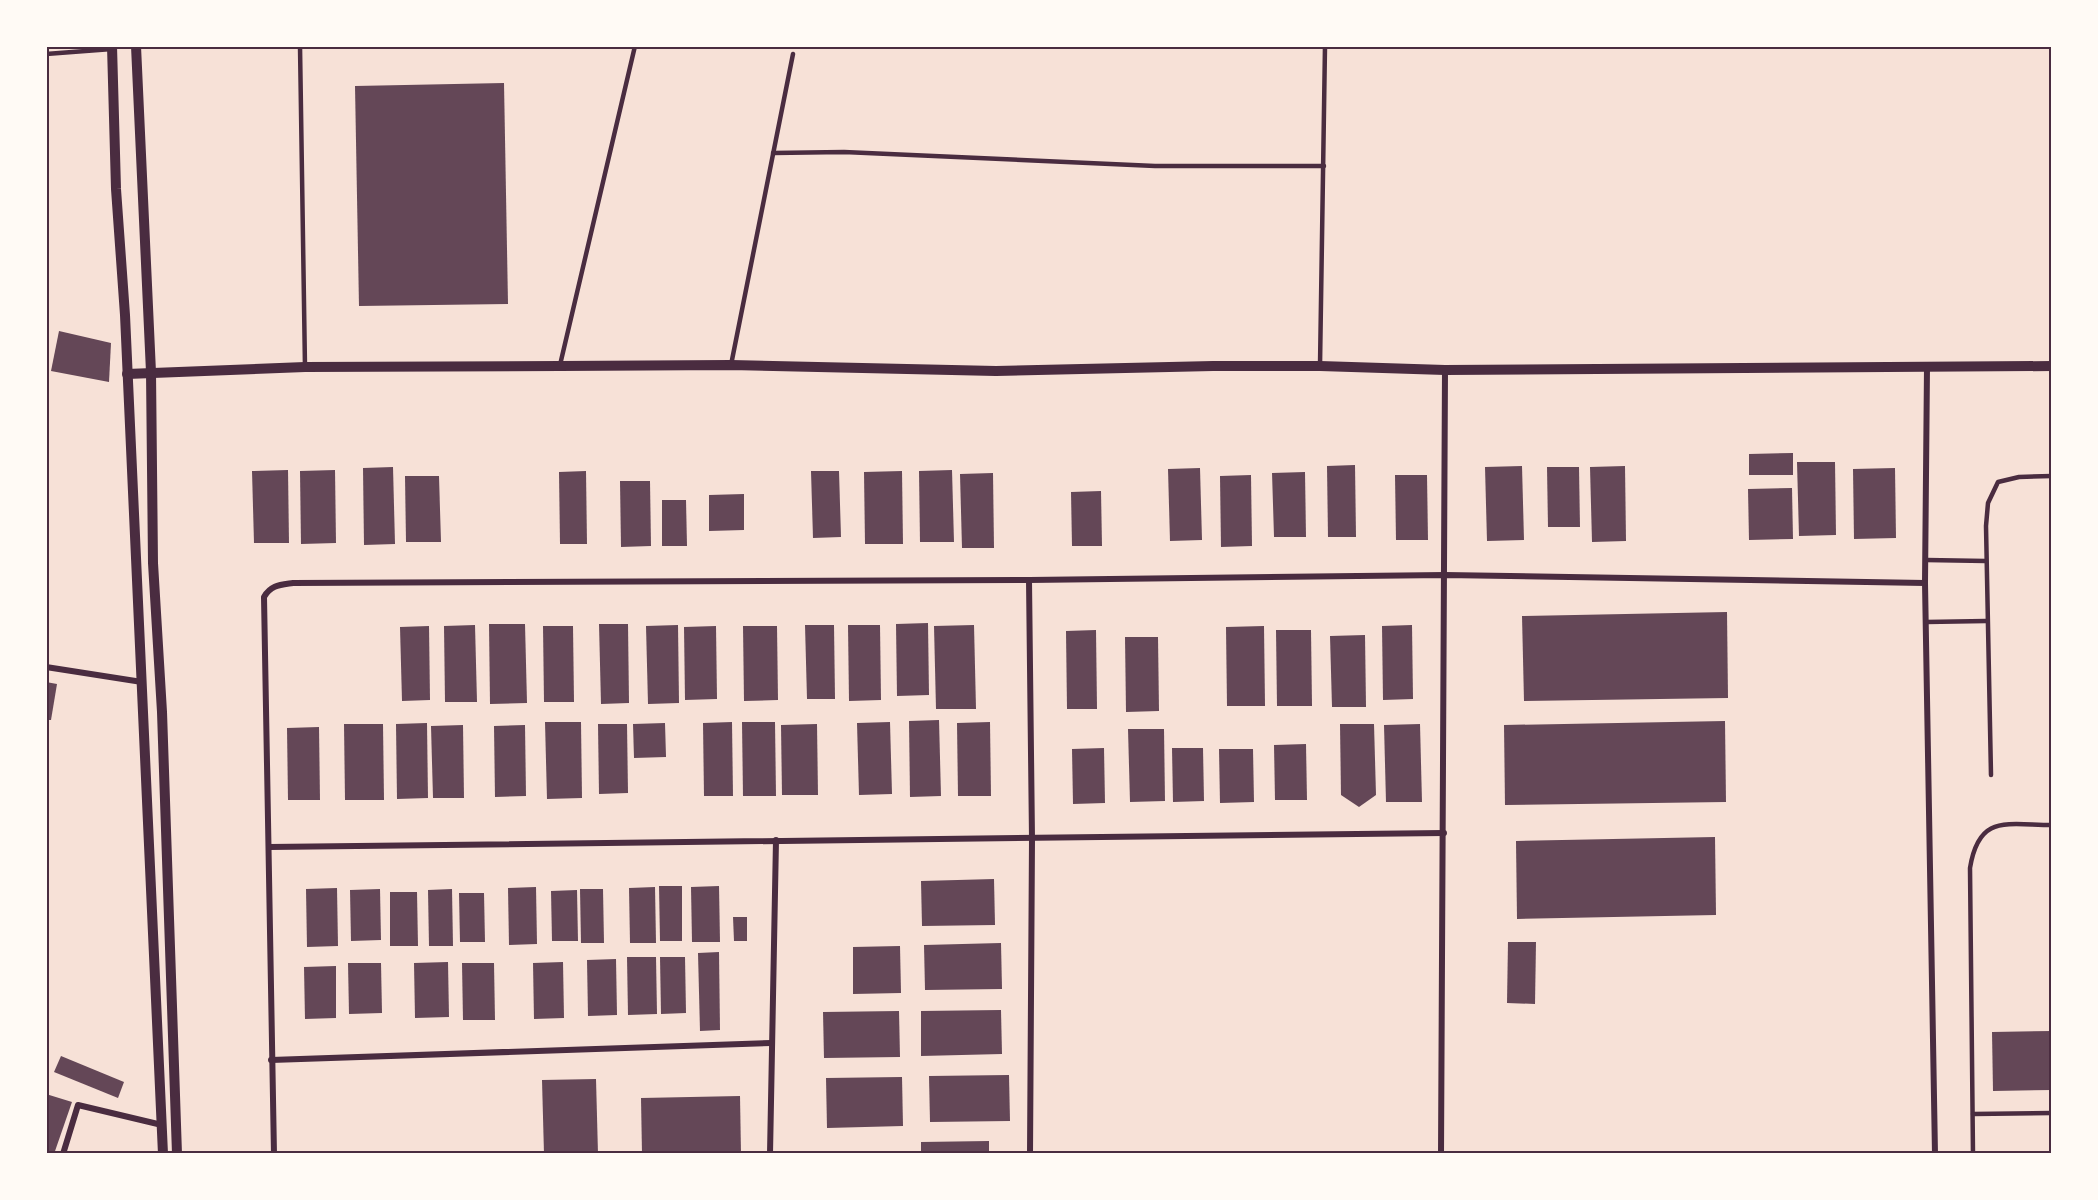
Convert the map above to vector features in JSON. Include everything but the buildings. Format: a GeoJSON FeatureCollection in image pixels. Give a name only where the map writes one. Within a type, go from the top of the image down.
{"type":"FeatureCollection","features":[{"type":"Feature","properties":{"kind":"street"},"geometry":{"type":"LineString","coordinates":[[136,46],[151,372],[153,563],[162,712],[177,1154]]}},
{"type":"Feature","properties":{"kind":"street"},"geometry":{"type":"LineString","coordinates":[[112,48],[116,189],[127,374],[163,1154]]}},
{"type":"Feature","properties":{"kind":"street"},"geometry":{"type":"LineString","coordinates":[[127,374],[305,367],[731,365],[996,371],[1320,366],[1445,370],[2052,366]]}},
{"type":"Feature","properties":{"kind":"street"},"geometry":{"type":"LineString","coordinates":[[1927,366],[1925,583],[1935,1154]]}},
{"type":"Feature","properties":{"kind":"street"},"geometry":{"type":"LineString","coordinates":[[1441,1154],[1445,370]]}},
{"type":"Feature","properties":{"kind":"street"},"geometry":{"type":"LineString","coordinates":[[274,1154],[264,597],[270,588],[293,583],[1029,580],[1445,575],[1925,583]]}},
{"type":"Feature","properties":{"kind":"street"},"geometry":{"type":"LineString","coordinates":[[1029,580],[1032,839],[1030,1154]]}},
{"type":"Feature","properties":{"kind":"street"},"geometry":{"type":"LineString","coordinates":[[46,667],[142,682]]}},
{"type":"Feature","properties":{"kind":"street"},"geometry":{"type":"LineString","coordinates":[[268,847],[1444,833]]}},
{"type":"Feature","properties":{"kind":"street"},"geometry":{"type":"LineString","coordinates":[[770,1154],[776,840]]}},
{"type":"Feature","properties":{"kind":"street"},"geometry":{"type":"LineString","coordinates":[[271,1060],[771,1044]]}},
{"type":"Feature","properties":{"kind":"street"},"geometry":{"type":"LineString","coordinates":[[63,1154],[78,1105],[162,1125]]}},
{"type":"Feature","properties":{"kind":"lane"},"geometry":{"type":"LineString","coordinates":[[300,46],[305,367]]}},
{"type":"Feature","properties":{"kind":"lane"},"geometry":{"type":"LineString","coordinates":[[560,366],[635,46]]}},
{"type":"Feature","properties":{"kind":"lane"},"geometry":{"type":"LineString","coordinates":[[1320,366],[1325,46]]}},
{"type":"Feature","properties":{"kind":"lane"},"geometry":{"type":"LineString","coordinates":[[46,54],[112,48]]}},
{"type":"Feature","properties":{"kind":"lane"},"geometry":{"type":"LineString","coordinates":[[731,365],[793,54]]}},
{"type":"Feature","properties":{"kind":"lane"},"geometry":{"type":"LineString","coordinates":[[773,153],[844,152],[1155,166],[1324,166]]}},
{"type":"Feature","properties":{"kind":"lane"},"geometry":{"type":"LineString","coordinates":[[1991,775],[1986,621],[1988,503],[1998,482],[2019,477],[2052,477]]}},
{"type":"Feature","properties":{"kind":"lane"},"geometry":{"type":"LineString","coordinates":[[1926,560],[1986,561]]}},
{"type":"Feature","properties":{"kind":"lane"},"geometry":{"type":"LineString","coordinates":[[1926,622],[1986,621]]}},
{"type":"Feature","properties":{"kind":"lane"},"geometry":{"type":"LineString","coordinates":[[1973,1154],[1970,868],[1973,847],[1980,836],[1994,826],[2052,825]]}},
{"type":"Feature","properties":{"kind":"lane"},"geometry":{"type":"LineString","coordinates":[[1973,1114],[2052,1113]]}}]}
